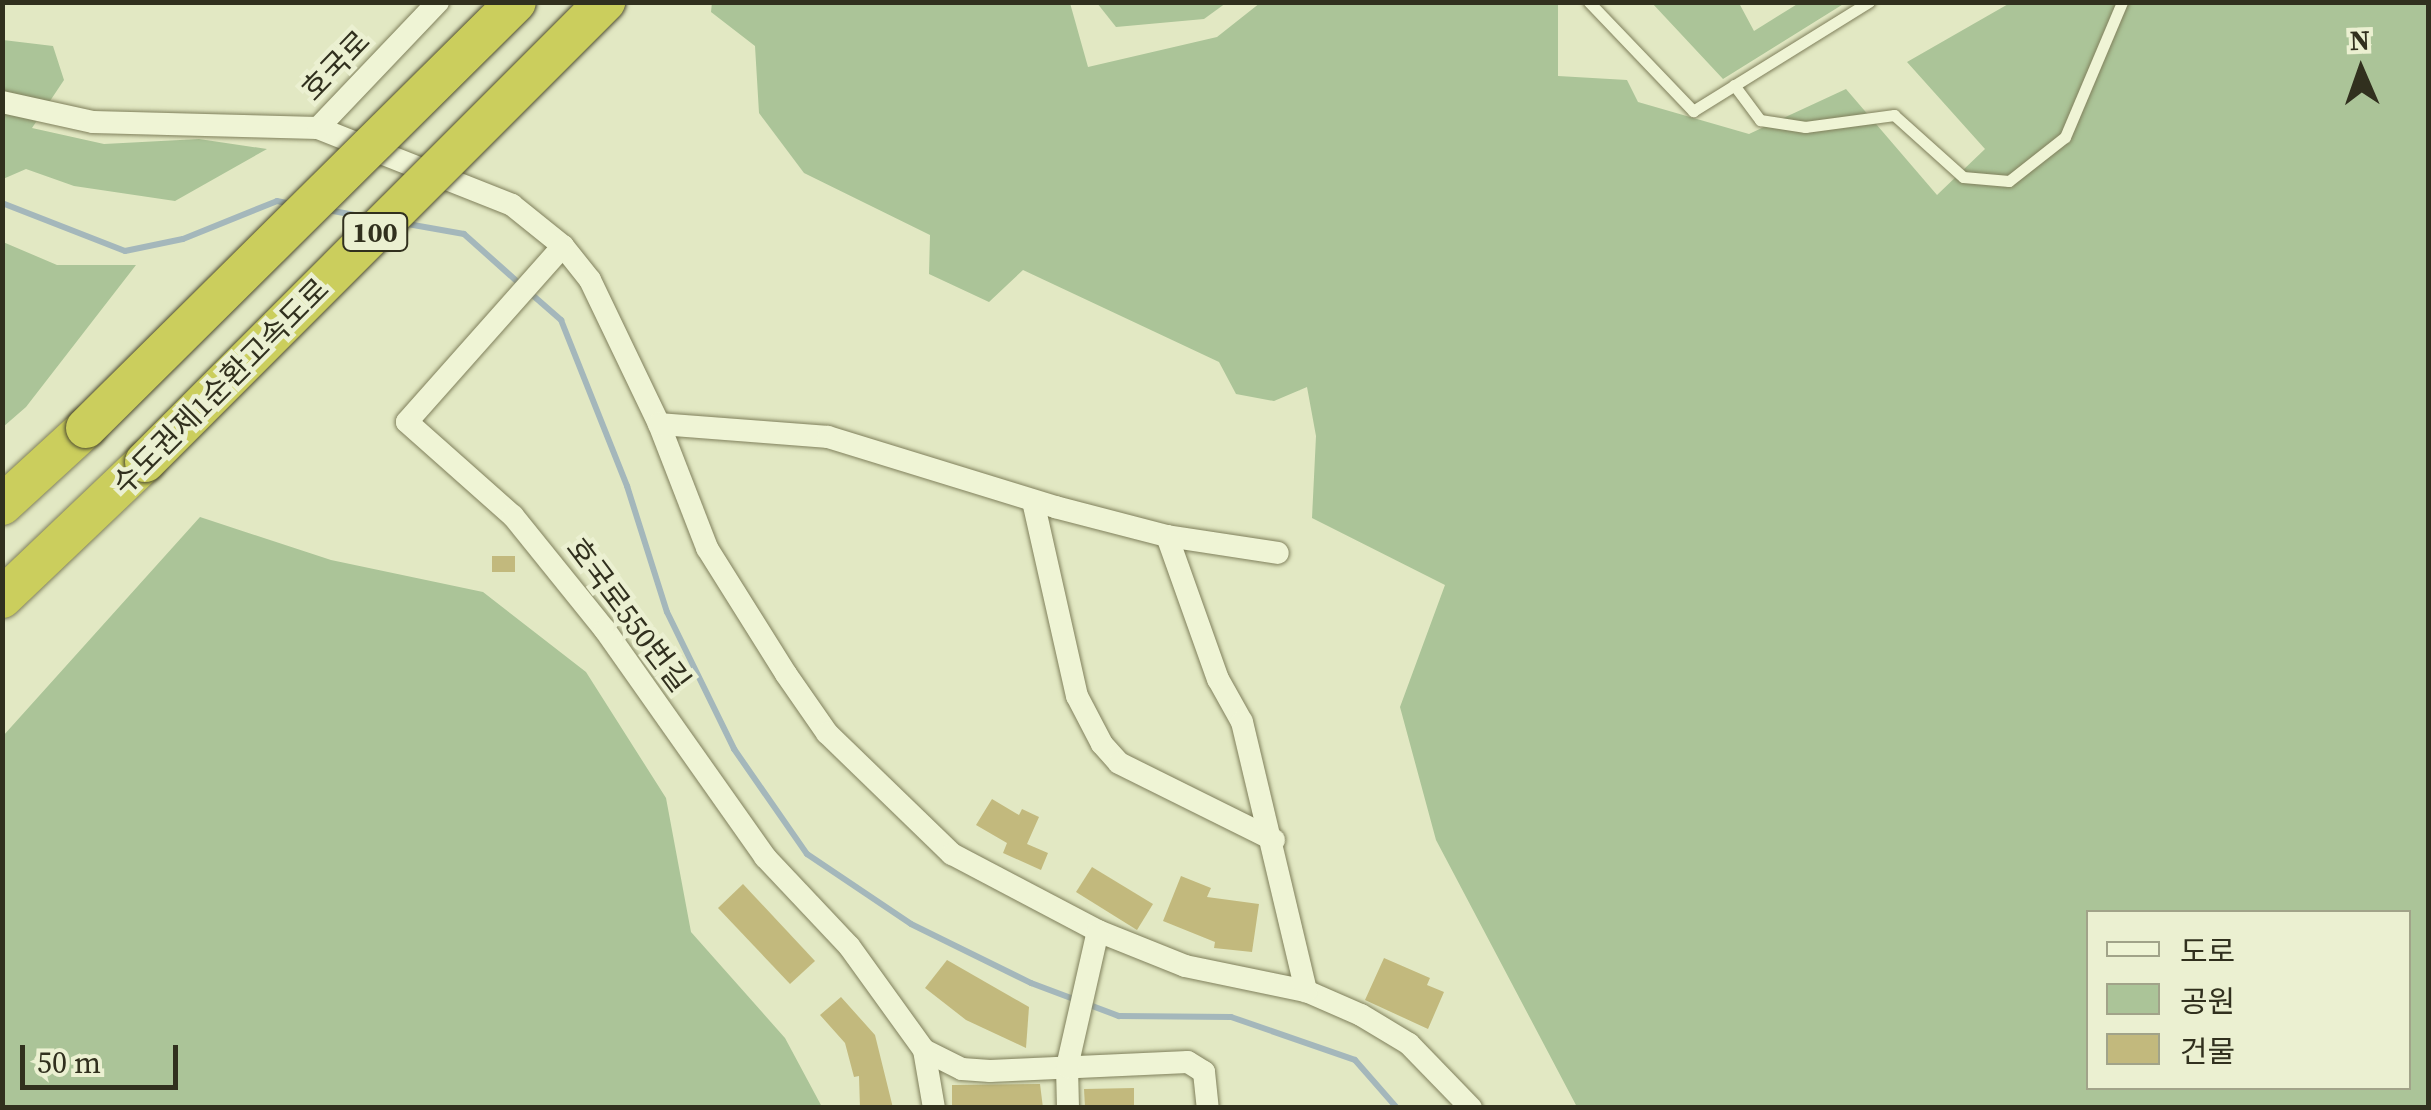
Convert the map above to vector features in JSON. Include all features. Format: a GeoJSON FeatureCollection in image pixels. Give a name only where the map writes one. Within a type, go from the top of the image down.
{"type":"FeatureCollection","features":[{"type":"Feature","properties":{"kind":"highway","name":"100"},"geometry":{"type":"LineString","coordinates":[[2,505],[86,428],[516,2]]}},
{"type":"Feature","properties":{"kind":"highway","name":"수도권제1순환고속도로"},"geometry":{"type":"LineString","coordinates":[[5,598],[605,2]]}},
{"type":"Feature","properties":{"kind":"street","name":"호국로"},"geometry":{"type":"LineString","coordinates":[[318,128],[438,2]]}},
{"type":"Feature","properties":{"kind":"street"},"geometry":{"type":"LineString","coordinates":[[2,102],[93,122],[318,128],[512,204],[563,246],[590,280],[660,424],[707,548],[827,733],[952,854],[1094,941],[1185,966],[1306,991],[1409,1044],[1470,1108]]}},
{"type":"Feature","properties":{"kind":"street","name":"호국로550번길"},"geometry":{"type":"LineString","coordinates":[[563,246],[407,422],[513,516],[606,630],[765,857],[849,946],[924,1050],[934,1108]]}},
{"type":"Feature","properties":{"kind":"street"},"geometry":{"type":"LineString","coordinates":[[660,424],[828,437],[1033,500],[1167,536],[1278,553]]}},
{"type":"Feature","properties":{"kind":"street"},"geometry":{"type":"LineString","coordinates":[[1033,500],[1077,696],[1102,744],[1120,762],[1274,840]]}},
{"type":"Feature","properties":{"kind":"street"},"geometry":{"type":"LineString","coordinates":[[1167,536],[1218,679],[1242,722],[1274,840],[1306,991]]}},
{"type":"Feature","properties":{"kind":"street"},"geometry":{"type":"LineString","coordinates":[[1068,1108],[1069,1057],[1094,941]]}},
{"type":"Feature","properties":{"kind":"street"},"geometry":{"type":"LineString","coordinates":[[924,1050],[962,1069],[1069,1057],[1195,1064],[1206,1077],[1208,1108]]}},
{"type":"Feature","properties":{"kind":"lane"},"geometry":{"type":"LineString","coordinates":[[1589,2],[1693,111],[1869,2]]}},
{"type":"Feature","properties":{"kind":"lane"},"geometry":{"type":"LineString","coordinates":[[1734,86],[1760,120],[1805,127],[1894,114],[1963,177],[2009,181],[2065,137],[2122,2]]}},
{"type":"Feature","properties":{"kind":"green space"},"geometry":{"type":"Polygon","coordinates":[[[712,2],[1070,3],[1088,67],[1217,37],[1260,3],[1558,3],[1558,76],[1627,80],[1638,102],[1749,134],[1846,89],[1937,195],[1985,149],[1907,62],[2010,3],[2428,3],[2428,1107],[1577,1107],[1436,840],[1400,707],[1445,585],[1312,518],[1316,436],[1307,387],[1274,401],[1236,394],[1219,362],[1023,270],[989,302],[929,274],[930,235],[804,173],[759,113],[755,46],[711,12],[712,2]]]}},
{"type":"Feature","properties":{"kind":"green space"},"geometry":{"type":"Polygon","coordinates":[[[1097,3],[1226,3],[1204,19],[1116,27],[1097,3]]]}},
{"type":"Feature","properties":{"kind":"green space"},"geometry":{"type":"Polygon","coordinates":[[[1652,3],[1739,3],[1754,31],[1799,3],[1845,3],[1723,79],[1652,3]]]}},
{"type":"Feature","properties":{"kind":"green space"},"geometry":{"type":"Polygon","coordinates":[[[3,40],[53,46],[64,80],[32,128],[104,144],[199,139],[267,149],[175,201],[74,186],[26,169],[3,179],[3,40]]]}},
{"type":"Feature","properties":{"kind":"green space"},"geometry":{"type":"Polygon","coordinates":[[[3,242],[57,265],[136,265],[26,407],[3,427],[3,242]]]}},
{"type":"Feature","properties":{"kind":"green space"},"geometry":{"type":"Polygon","coordinates":[[[200,517],[331,560],[483,592],[586,672],[666,798],[691,932],[785,1038],[822,1107],[3,1107],[3,736],[200,517]]]}},
{"type":"Feature","properties":{"kind":"building"},"geometry":{"type":"Polygon","coordinates":[[[492,556],[515,556],[515,572],[492,572],[492,556]]]}},
{"type":"Feature","properties":{"kind":"building"},"geometry":{"type":"Polygon","coordinates":[[[992,799],[1019,815],[1022,809],[1039,817],[1027,844],[1048,853],[1041,870],[1003,853],[1007,843],[976,825],[992,799]]]}},
{"type":"Feature","properties":{"kind":"building"},"geometry":{"type":"Polygon","coordinates":[[[1092,867],[1153,904],[1137,930],[1076,892],[1092,867]]]}},
{"type":"Feature","properties":{"kind":"building"},"geometry":{"type":"Polygon","coordinates":[[[1181,876],[1211,888],[1207,897],[1259,904],[1252,952],[1214,948],[1215,942],[1163,921],[1181,876]]]}},
{"type":"Feature","properties":{"kind":"building"},"geometry":{"type":"Polygon","coordinates":[[[743,884],[815,961],[790,984],[718,908],[743,884]]]}},
{"type":"Feature","properties":{"kind":"building"},"geometry":{"type":"Polygon","coordinates":[[[1384,958],[1430,978],[1427,985],[1444,992],[1428,1029],[1365,1000],[1384,958]]]}},
{"type":"Feature","properties":{"kind":"building"},"geometry":{"type":"Polygon","coordinates":[[[947,960],[1029,1007],[1026,1048],[966,1020],[925,988],[947,960]]]}},
{"type":"Feature","properties":{"kind":"building"},"geometry":{"type":"Polygon","coordinates":[[[841,997],[875,1035],[893,1108],[860,1108],[859,1076],[854,1077],[845,1043],[820,1015],[841,997]]]}},
{"type":"Feature","properties":{"kind":"building"},"geometry":{"type":"Polygon","coordinates":[[[1040,1084],[1043,1108],[952,1108],[952,1085],[1040,1084]]]}},
{"type":"Feature","properties":{"kind":"building"},"geometry":{"type":"Polygon","coordinates":[[[1134,1088],[1134,1108],[1085,1108],[1084,1089],[1134,1088]]]}},
{"type":"Feature","properties":{"kind":"waterway"},"geometry":{"type":"LineString","coordinates":[[2,203],[125,251],[183,239],[277,201],[291,204]]}},
{"type":"Feature","properties":{"kind":"waterway"},"geometry":{"type":"LineString","coordinates":[[328,210],[370,218]]}},
{"type":"Feature","properties":{"kind":"waterway"},"geometry":{"type":"LineString","coordinates":[[402,223],[464,234],[520,284]]}},
{"type":"Feature","properties":{"kind":"waterway"},"geometry":{"type":"LineString","coordinates":[[529,292],[561,320],[627,486],[667,612],[734,749],[807,854],[911,924],[1031,983],[1119,1016],[1231,1017],[1355,1060],[1397,1108]]}}]}
